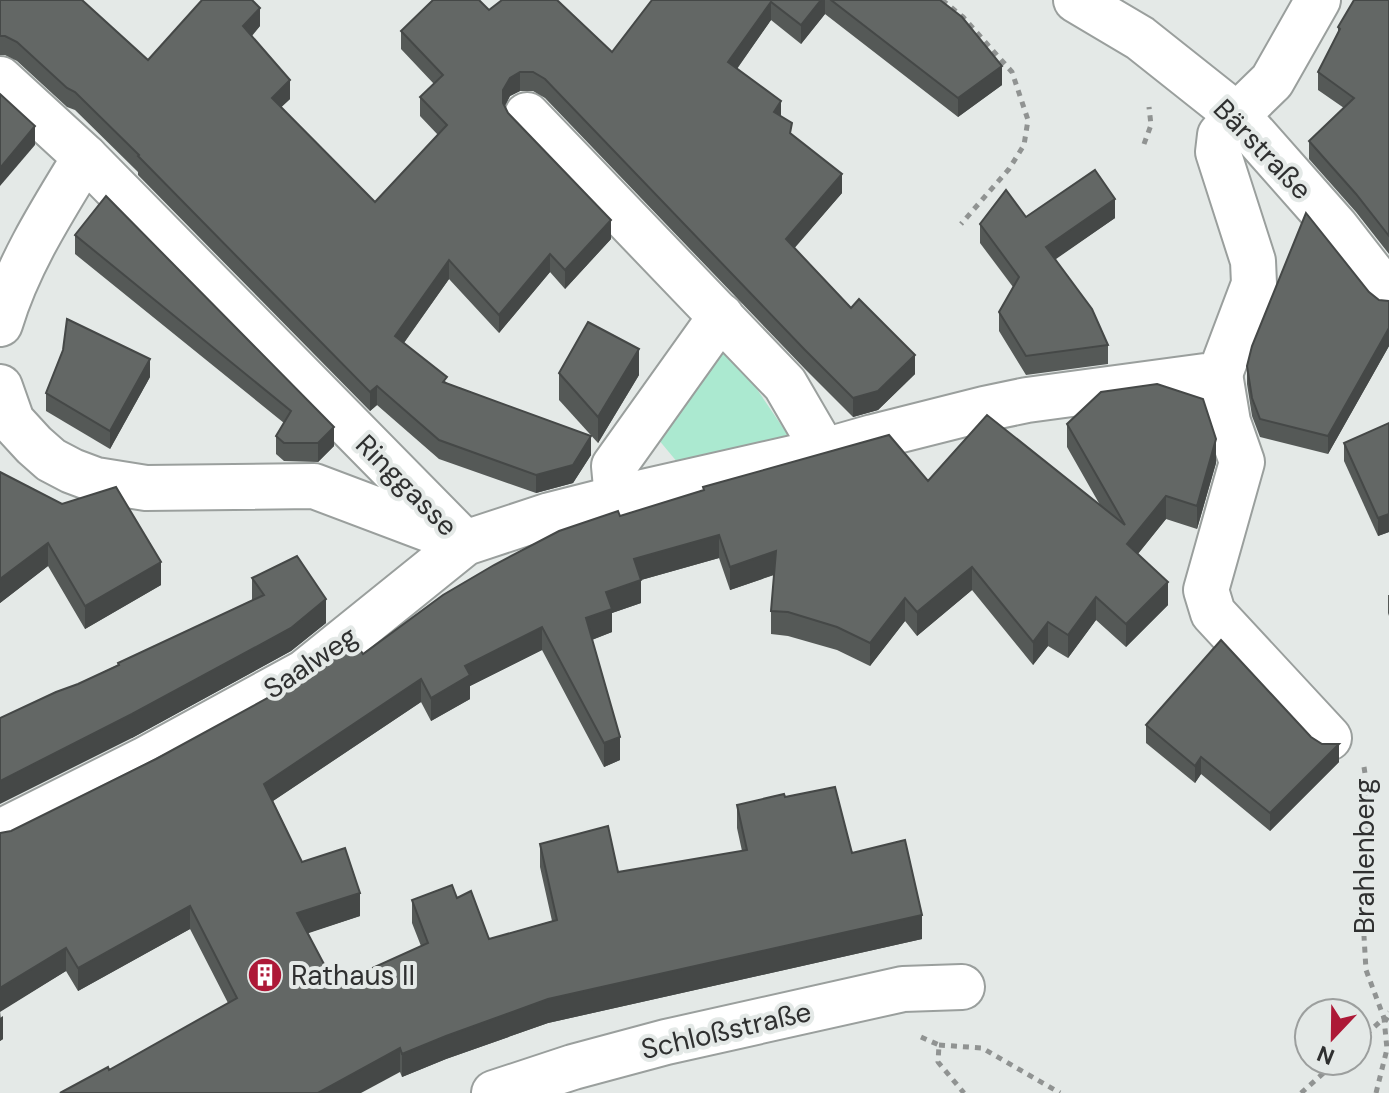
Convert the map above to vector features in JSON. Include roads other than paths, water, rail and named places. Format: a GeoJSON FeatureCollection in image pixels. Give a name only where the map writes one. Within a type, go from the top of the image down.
{"type":"FeatureCollection","features":[{"type":"Feature","properties":{"kind":"street","name":"Bärstraße"},"geometry":{"type":"LineString","coordinates":[[1076,0],[1140,38],[1237,115],[1336,227],[1389,295]]}},
{"type":"Feature","properties":{"kind":"street"},"geometry":{"type":"LineString","coordinates":[[1318,0],[1272,81],[1220,135],[1218,152],[1253,261],[1254,284],[1220,374],[1228,422],[1242,462],[1206,590],[1213,613],[1329,738]]}},
{"type":"Feature","properties":{"kind":"street","name":"Ringgasse"},"geometry":{"type":"LineString","coordinates":[[0,79],[85,157],[465,543]]}},
{"type":"Feature","properties":{"kind":"street"},"geometry":{"type":"LineString","coordinates":[[527,115],[785,384],[824,451]]}},
{"type":"Feature","properties":{"kind":"street"},"geometry":{"type":"LineString","coordinates":[[0,324],[9,295],[43,226],[85,157]]}},
{"type":"Feature","properties":{"kind":"street"},"geometry":{"type":"LineString","coordinates":[[617,498],[614,466],[721,316]]}},
{"type":"Feature","properties":{"kind":"street","name":"Saalweg"},"geometry":{"type":"LineString","coordinates":[[0,832],[144,760],[305,672],[465,543],[550,515],[1027,400],[1220,374]]}},
{"type":"Feature","properties":{"kind":"street","name":"Ringgasse"},"geometry":{"type":"LineString","coordinates":[[0,387],[12,421],[34,445],[51,460],[96,480],[146,488],[314,486],[465,543]]}},
{"type":"Feature","properties":{"kind":"street","name":"Schloßstraße"},"geometry":{"type":"LineString","coordinates":[[494,1093],[573,1067],[666,1042],[903,989],[962,987]]}},
{"type":"Feature","properties":{"kind":"place","name":"Rathaus II"},"geometry":{"type":"Point","coordinates":[265,975]}}]}
